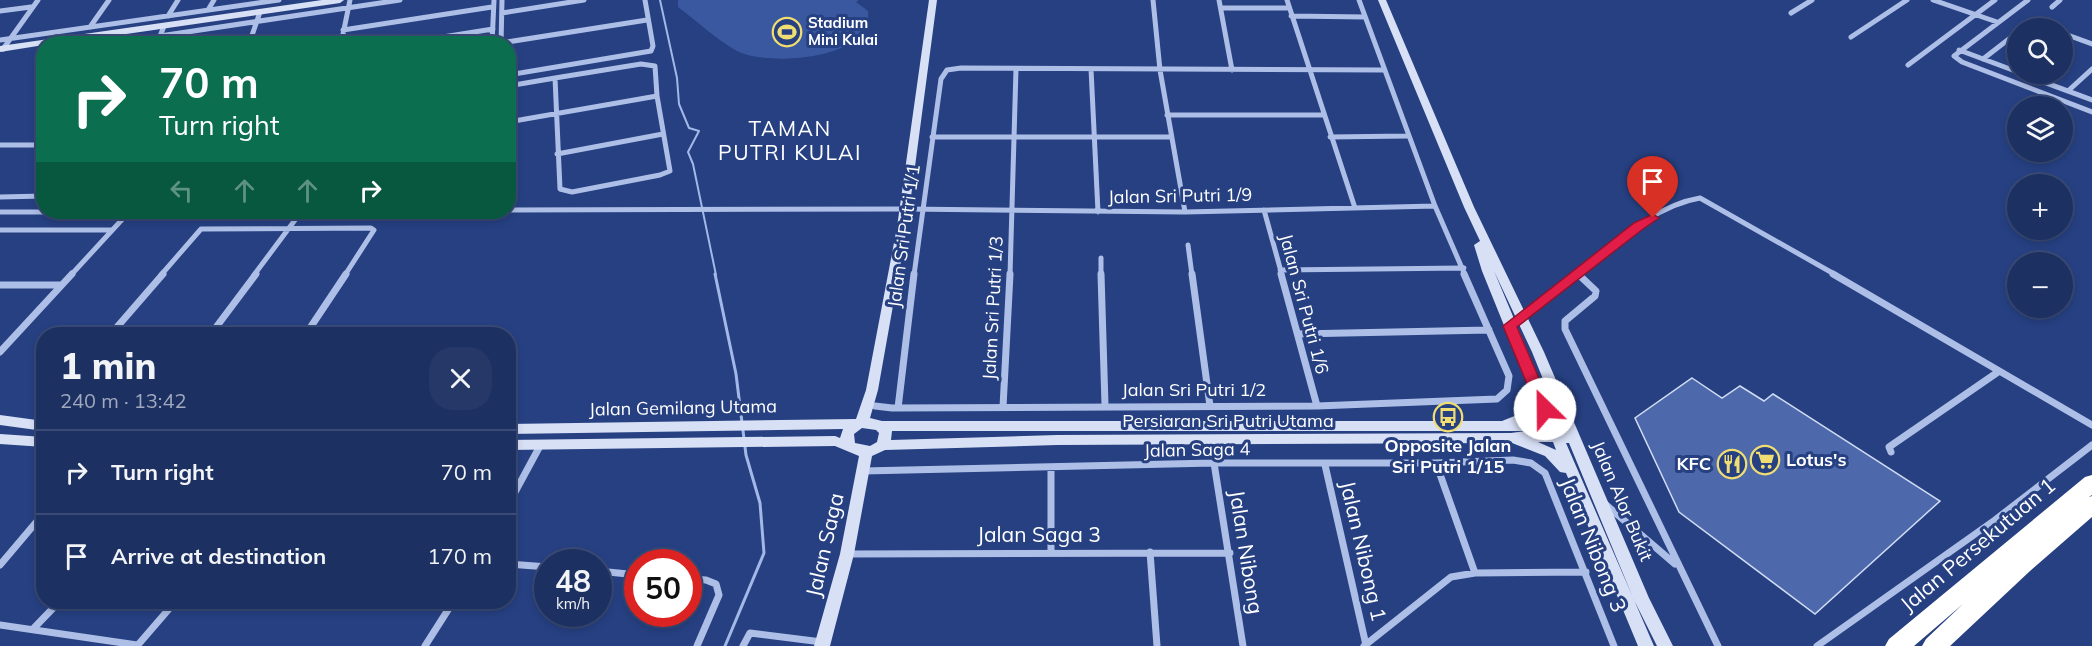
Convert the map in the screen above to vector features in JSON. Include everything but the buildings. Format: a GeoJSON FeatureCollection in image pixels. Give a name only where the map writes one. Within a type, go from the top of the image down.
{"type":"FeatureCollection","features":[{"type":"Feature","properties":{"kind":"highway","name":"Jalan Persekutuan 1"},"geometry":{"type":"LineString","coordinates":[[1897,646],[2092,483]]}},
{"type":"Feature","properties":{"kind":"highway"},"geometry":{"type":"LineString","coordinates":[[1934,646],[2022,564],[2092,505]]}},
{"type":"Feature","properties":{"kind":"main road"},"geometry":{"type":"LineString","coordinates":[[82,36],[258,16],[340,0]]}},
{"type":"Feature","properties":{"kind":"main road"},"geometry":{"type":"LineString","coordinates":[[860,423],[872,390],[905,209],[933,0]]}},
{"type":"Feature","properties":{"kind":"main road","name":"Jalan Alor Bukit"},"geometry":{"type":"LineString","coordinates":[[1382,0],[1469,207],[1488,271],[1516,322],[1538,352],[1642,600],[1665,646]]}},
{"type":"Feature","properties":{"kind":"main road"},"geometry":{"type":"LineString","coordinates":[[1,46],[36,42]]}},
{"type":"Feature","properties":{"kind":"main road","name":"Jalan Alor Bukit"},"geometry":{"type":"LineString","coordinates":[[1516,322],[1537,391],[1646,646]]}},
{"type":"Feature","properties":{"kind":"main road"},"geometry":{"type":"LineString","coordinates":[[872,390],[880,425],[887,435],[883,445],[867,452],[849,447],[846,437],[852,428],[860,423],[880,425]]}},
{"type":"Feature","properties":{"kind":"main road"},"geometry":{"type":"LineString","coordinates":[[1503,424],[1521,419],[1534,410],[1537,391]]}},
{"type":"Feature","properties":{"kind":"main road"},"geometry":{"type":"LineString","coordinates":[[0,420],[36,425]]}},
{"type":"Feature","properties":{"kind":"main road","name":"Jalan Gemilang Utama"},"geometry":{"type":"LineString","coordinates":[[516,429],[860,423]]}},
{"type":"Feature","properties":{"kind":"main road","name":"Persiaran Sri Putri Utama"},"geometry":{"type":"LineString","coordinates":[[880,425],[1503,424],[1554,432]]}},
{"type":"Feature","properties":{"kind":"main road","name":"Persiaran Sri Putri Utama"},"geometry":{"type":"LineString","coordinates":[[883,445],[1069,440],[1510,438],[1571,432]]}},
{"type":"Feature","properties":{"kind":"main road"},"geometry":{"type":"LineString","coordinates":[[1510,438],[1544,448],[1559,459],[1581,495]]}},
{"type":"Feature","properties":{"kind":"main road"},"geometry":{"type":"LineString","coordinates":[[0,439],[36,441]]}},
{"type":"Feature","properties":{"kind":"main road","name":"Jalan Gemilang Utama"},"geometry":{"type":"LineString","coordinates":[[516,445],[835,441],[849,447]]}},
{"type":"Feature","properties":{"kind":"main road","name":"Jalan Saga"},"geometry":{"type":"LineString","coordinates":[[822,644],[848,554],[867,452]]}},
{"type":"Feature","properties":{"kind":"street"},"geometry":{"type":"LineString","coordinates":[[1,46],[10,39],[38,0]]}},
{"type":"Feature","properties":{"kind":"street"},"geometry":{"type":"LineString","coordinates":[[90,27],[109,0]]}},
{"type":"Feature","properties":{"kind":"street"},"geometry":{"type":"LineString","coordinates":[[168,16],[178,0]]}},
{"type":"Feature","properties":{"kind":"street"},"geometry":{"type":"LineString","coordinates":[[208,10],[214,0]]}},
{"type":"Feature","properties":{"kind":"street"},"geometry":{"type":"LineString","coordinates":[[1,46],[10,39],[279,0]]}},
{"type":"Feature","properties":{"kind":"street"},"geometry":{"type":"LineString","coordinates":[[342,36],[350,0]]}},
{"type":"Feature","properties":{"kind":"street"},"geometry":{"type":"LineString","coordinates":[[160,36],[258,16],[400,0]]}},
{"type":"Feature","properties":{"kind":"street"},"geometry":{"type":"LineString","coordinates":[[493,36],[494,0]]}},
{"type":"Feature","properties":{"kind":"street"},"geometry":{"type":"LineString","coordinates":[[501,36],[502,0]]}},
{"type":"Feature","properties":{"kind":"street"},"geometry":{"type":"LineString","coordinates":[[502,13],[584,0]]}},
{"type":"Feature","properties":{"kind":"street"},"geometry":{"type":"LineString","coordinates":[[516,74],[646,52],[653,46],[645,0]]}},
{"type":"Feature","properties":{"kind":"street"},"geometry":{"type":"LineString","coordinates":[[1153,0],[1170,137],[1185,212]]}},
{"type":"Feature","properties":{"kind":"street"},"geometry":{"type":"LineString","coordinates":[[1219,0],[1232,70]]}},
{"type":"Feature","properties":{"kind":"street"},"geometry":{"type":"LineString","coordinates":[[1287,0],[1355,208]]}},
{"type":"Feature","properties":{"kind":"street"},"geometry":{"type":"LineString","coordinates":[[1298,334],[1489,330],[1407,136],[1359,0]]}},
{"type":"Feature","properties":{"kind":"street"},"geometry":{"type":"LineString","coordinates":[[1791,13],[1812,0]]}},
{"type":"Feature","properties":{"kind":"street"},"geometry":{"type":"LineString","coordinates":[[1851,37],[1907,0]]}},
{"type":"Feature","properties":{"kind":"street"},"geometry":{"type":"LineString","coordinates":[[1933,0],[1997,22]]}},
{"type":"Feature","properties":{"kind":"street"},"geometry":{"type":"LineString","coordinates":[[1908,65],[1995,0]]}},
{"type":"Feature","properties":{"kind":"street"},"geometry":{"type":"LineString","coordinates":[[2028,0],[1954,56],[1962,62],[2092,112]]}},
{"type":"Feature","properties":{"kind":"street"},"geometry":{"type":"LineString","coordinates":[[2052,7],[2060,0]]}},
{"type":"Feature","properties":{"kind":"street"},"geometry":{"type":"LineString","coordinates":[[0,11],[31,7]]}},
{"type":"Feature","properties":{"kind":"street"},"geometry":{"type":"LineString","coordinates":[[343,30],[492,7]]}},
{"type":"Feature","properties":{"kind":"street"},"geometry":{"type":"LineString","coordinates":[[1221,8],[1289,8]]}},
{"type":"Feature","properties":{"kind":"street"},"geometry":{"type":"LineString","coordinates":[[1973,15],[1992,26]]}},
{"type":"Feature","properties":{"kind":"street"},"geometry":{"type":"LineString","coordinates":[[252,36],[258,16]]}},
{"type":"Feature","properties":{"kind":"street"},"geometry":{"type":"LineString","coordinates":[[1291,16],[1365,17]]}},
{"type":"Feature","properties":{"kind":"street"},"geometry":{"type":"LineString","coordinates":[[516,41],[647,20]]}},
{"type":"Feature","properties":{"kind":"street"},"geometry":{"type":"LineString","coordinates":[[160,36],[164,26]]}},
{"type":"Feature","properties":{"kind":"street"},"geometry":{"type":"LineString","coordinates":[[449,36],[493,29]]}},
{"type":"Feature","properties":{"kind":"street"},"geometry":{"type":"LineString","coordinates":[[2073,37],[2092,44]]}},
{"type":"Feature","properties":{"kind":"street"},"geometry":{"type":"LineString","coordinates":[[1983,59],[2007,41]]}},
{"type":"Feature","properties":{"kind":"street"},"geometry":{"type":"LineString","coordinates":[[1959,50],[2007,68]]}},
{"type":"Feature","properties":{"kind":"street"},"geometry":{"type":"LineString","coordinates":[[516,85],[555,78],[641,64],[655,66],[663,134],[671,167],[666,173],[572,192],[560,189],[555,78]]}},
{"type":"Feature","properties":{"kind":"street","name":"Jalan Sri Putri 1/1"},"geometry":{"type":"LineString","coordinates":[[898,408],[909,307],[925,209],[932,137],[941,79],[947,70],[961,68],[1016,69]]}},
{"type":"Feature","properties":{"kind":"street"},"geometry":{"type":"LineString","coordinates":[[1016,69],[1384,70]]}},
{"type":"Feature","properties":{"kind":"street","name":"Jalan Sri Putri 1/3"},"geometry":{"type":"LineString","coordinates":[[1004,407],[1013,210],[1016,69]]}},
{"type":"Feature","properties":{"kind":"street"},"geometry":{"type":"LineString","coordinates":[[1091,69],[1098,212]]}},
{"type":"Feature","properties":{"kind":"street"},"geometry":{"type":"LineString","coordinates":[[2068,91],[2092,69]]}},
{"type":"Feature","properties":{"kind":"street"},"geometry":{"type":"LineString","coordinates":[[2049,84],[2092,100]]}},
{"type":"Feature","properties":{"kind":"street"},"geometry":{"type":"LineString","coordinates":[[516,121],[657,96]]}},
{"type":"Feature","properties":{"kind":"street"},"geometry":{"type":"LineString","coordinates":[[1167,115],[1323,115]]}},
{"type":"Feature","properties":{"kind":"street"},"geometry":{"type":"LineString","coordinates":[[557,154],[663,134]]}},
{"type":"Feature","properties":{"kind":"street"},"geometry":{"type":"LineString","coordinates":[[1330,137],[1407,136]]}},
{"type":"Feature","properties":{"kind":"street"},"geometry":{"type":"LineString","coordinates":[[932,137],[1170,137]]}},
{"type":"Feature","properties":{"kind":"street"},"geometry":{"type":"LineString","coordinates":[[0,145],[36,145]]}},
{"type":"Feature","properties":{"kind":"street"},"geometry":{"type":"LineString","coordinates":[[0,196],[36,196]]}},
{"type":"Feature","properties":{"kind":"street"},"geometry":{"type":"LineString","coordinates":[[1516,322],[1638,226],[1683,201],[1700,198],[1723,209],[2092,425]]}},
{"type":"Feature","properties":{"kind":"street","name":"Jalan Sri Putri 1/9"},"geometry":{"type":"LineString","coordinates":[[516,210],[925,209],[1185,212],[1435,206]]}},
{"type":"Feature","properties":{"kind":"street","name":"Jalan Sri Putri 1/6"},"geometry":{"type":"LineString","coordinates":[[1264,210],[1317,406]]}},
{"type":"Feature","properties":{"kind":"street"},"geometry":{"type":"LineString","coordinates":[[0,212],[36,212]]}},
{"type":"Feature","properties":{"kind":"street"},"geometry":{"type":"LineString","coordinates":[[0,352],[122,219]]}},
{"type":"Feature","properties":{"kind":"street"},"geometry":{"type":"LineString","coordinates":[[216,327],[296,219]]}},
{"type":"Feature","properties":{"kind":"street"},"geometry":{"type":"LineString","coordinates":[[117,327],[201,229],[371,228],[374,230],[311,327]]}},
{"type":"Feature","properties":{"kind":"street"},"geometry":{"type":"LineString","coordinates":[[0,230],[111,230]]}},
{"type":"Feature","properties":{"kind":"street"},"geometry":{"type":"LineString","coordinates":[[1188,245],[1210,406]]}},
{"type":"Feature","properties":{"kind":"street"},"geometry":{"type":"LineString","coordinates":[[1101,258],[1105,405]]}},
{"type":"Feature","properties":{"kind":"street"},"geometry":{"type":"LineString","coordinates":[[1280,270],[1464,268]]}},
{"type":"Feature","properties":{"kind":"street"},"geometry":{"type":"LineString","coordinates":[[1578,274],[1596,291],[1595,296],[1565,321],[1565,329],[1677,566],[1718,646]]}},
{"type":"Feature","properties":{"kind":"street"},"geometry":{"type":"LineString","coordinates":[[0,285],[61,285]]}},
{"type":"Feature","properties":{"kind":"street","name":"Jalan Sri Putri 1/2"},"geometry":{"type":"LineString","coordinates":[[875,406],[898,408],[1105,405],[1317,406],[1496,400],[1505,395],[1509,389],[1509,376],[1489,330]]}},
{"type":"Feature","properties":{"kind":"street"},"geometry":{"type":"LineString","coordinates":[[1890,452],[1889,447],[1998,372]]}},
{"type":"Feature","properties":{"kind":"street"},"geometry":{"type":"LineString","coordinates":[[516,490],[541,444]]}},
{"type":"Feature","properties":{"kind":"street"},"geometry":{"type":"LineString","coordinates":[[1817,646],[1995,520],[2092,445]]}},
{"type":"Feature","properties":{"kind":"street","name":"Jalan Saga 4"},"geometry":{"type":"LineString","coordinates":[[862,471],[1214,463],[1325,465],[1513,460],[1531,463]]}},
{"type":"Feature","properties":{"kind":"street","name":"Jalan Nibong"},"geometry":{"type":"LineString","coordinates":[[1214,463],[1243,646]]}},
{"type":"Feature","properties":{"kind":"street"},"geometry":{"type":"LineString","coordinates":[[1436,463],[1475,573]]}},
{"type":"Feature","properties":{"kind":"street","name":"Jalan Nibong 3"},"geometry":{"type":"LineString","coordinates":[[1531,463],[1545,473],[1614,646]]}},
{"type":"Feature","properties":{"kind":"street","name":"Jalan Nibong 1"},"geometry":{"type":"LineString","coordinates":[[1325,465],[1365,645]]}},
{"type":"Feature","properties":{"kind":"street"},"geometry":{"type":"LineString","coordinates":[[1051,468],[1051,553]]}},
{"type":"Feature","properties":{"kind":"street"},"geometry":{"type":"LineString","coordinates":[[1601,500],[1677,566]]}},
{"type":"Feature","properties":{"kind":"street"},"geometry":{"type":"LineString","coordinates":[[0,565],[36,522]]}},
{"type":"Feature","properties":{"kind":"street"},"geometry":{"type":"LineString","coordinates":[[1150,552],[1157,646]]}},
{"type":"Feature","properties":{"kind":"street","name":"Jalan Saga 3"},"geometry":{"type":"LineString","coordinates":[[848,554],[1230,553]]}},
{"type":"Feature","properties":{"kind":"street"},"geometry":{"type":"LineString","coordinates":[[516,565],[534,566]]}},
{"type":"Feature","properties":{"kind":"street"},"geometry":{"type":"LineString","coordinates":[[1365,645],[1451,577],[1475,573],[1586,572]]}},
{"type":"Feature","properties":{"kind":"street"},"geometry":{"type":"LineString","coordinates":[[697,646],[719,595],[716,584],[702,580]]}},
{"type":"Feature","properties":{"kind":"street"},"geometry":{"type":"LineString","coordinates":[[33,629],[52,609]]}},
{"type":"Feature","properties":{"kind":"street"},"geometry":{"type":"LineString","coordinates":[[0,625],[137,646],[169,609]]}},
{"type":"Feature","properties":{"kind":"street"},"geometry":{"type":"LineString","coordinates":[[425,646],[449,609]]}},
{"type":"Feature","properties":{"kind":"street"},"geometry":{"type":"LineString","coordinates":[[743,646],[750,633],[822,644]]}},
{"type":"Feature","properties":{"kind":"shaded area","name":"Stadium Mini Kulai"},"geometry":{"type":"Polygon","coordinates":[[[678,0],[859,0],[856,2],[868,11],[866,27],[855,40],[838,49],[817,55],[772,58],[752,56],[730,47],[678,7],[678,0]]]}},
{"type":"Feature","properties":{"kind":"waterway"},"geometry":{"type":"LineString","coordinates":[[660,0],[677,78],[679,104],[689,128],[699,131],[688,152],[693,164],[716,275]]}},
{"type":"Feature","properties":{"kind":"waterway"},"geometry":{"type":"LineString","coordinates":[[715,274],[736,374],[746,455],[760,503],[764,553],[725,646]]}},
{"type":"Feature","properties":{"kind":"place","name":"Stadium Mini Kulai"},"geometry":{"type":"Point","coordinates":[787,32]}},
{"type":"Feature","properties":{"kind":"place","name":"Opposite Jalan Sri Putri 1/15"},"geometry":{"type":"Point","coordinates":[1448,417]}},
{"type":"Feature","properties":{"kind":"place","name":"Lotus's"},"geometry":{"type":"Point","coordinates":[1765,460]}},
{"type":"Feature","properties":{"kind":"place","name":"KFC"},"geometry":{"type":"Point","coordinates":[1732,464]}},
{"type":"Feature","properties":{"kind":"district","name":"TAMAN PUTRI KULAI"},"geometry":{"type":"Point","coordinates":[790,141]}},
{"type":"Feature","properties":{"kind":"route"},"geometry":{"type":"LineString","coordinates":[[1545,409],[1510,326],[1638,226],[1653,218]]}}]}
